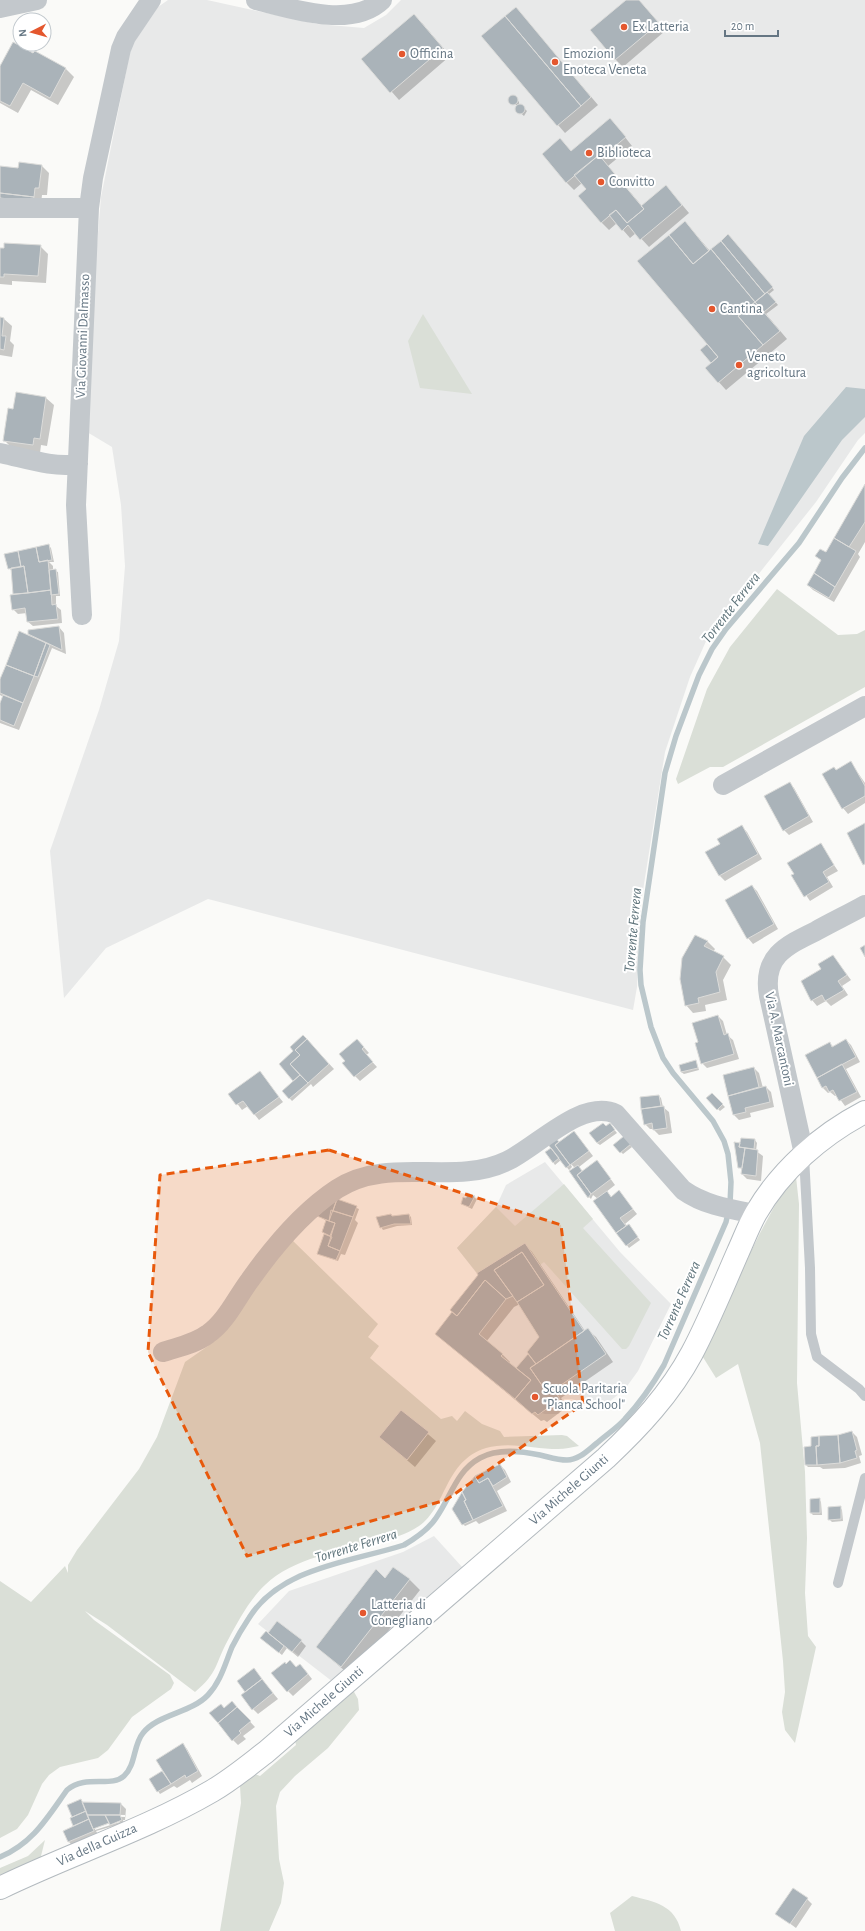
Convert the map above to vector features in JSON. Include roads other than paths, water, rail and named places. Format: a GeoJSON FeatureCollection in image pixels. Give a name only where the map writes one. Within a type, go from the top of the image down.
{"type":"FeatureCollection","features":[{"type":"Feature","properties":{"kind":"street"},"geometry":{"type":"LineString","coordinates":[[0,8],[37,0]]}},
{"type":"Feature","properties":{"kind":"street","name":"Via Giovanni Dalmasso"},"geometry":{"type":"LineString","coordinates":[[82,615],[76,505],[89,208],[94,171],[121,49],[126,37],[151,0]]}},
{"type":"Feature","properties":{"kind":"street"},"geometry":{"type":"LineString","coordinates":[[256,0],[307,11],[338,15],[364,12],[382,0]]}},
{"type":"Feature","properties":{"kind":"street"},"geometry":{"type":"LineString","coordinates":[[0,208],[89,208]]}},
{"type":"Feature","properties":{"kind":"street"},"geometry":{"type":"LineString","coordinates":[[0,452],[52,464],[66,466],[78,464]]}},
{"type":"Feature","properties":{"kind":"street"},"geometry":{"type":"LineString","coordinates":[[723,785],[865,706]]}},
{"type":"Feature","properties":{"kind":"street","name":"Via A. Marcantoni"},"geometry":{"type":"LineString","coordinates":[[804,1154],[769,996],[768,976],[775,958],[788,945],[865,905]]}},
{"type":"Feature","properties":{"kind":"street"},"geometry":{"type":"LineString","coordinates":[[163,1352],[192,1343],[215,1329],[252,1276],[290,1229],[325,1198],[347,1183],[372,1174],[388,1172],[461,1172],[489,1168],[509,1160],[566,1124],[594,1111],[609,1110],[616,1114],[683,1190],[706,1203],[739,1211]]}},
{"type":"Feature","properties":{"kind":"street","name":"Via Michele Giunti"},"geometry":{"type":"LineString","coordinates":[[193,1801],[229,1780],[266,1752],[606,1458],[633,1432],[664,1396],[692,1354],[739,1211],[773,1187],[804,1154],[850,1120],[865,1112]]}},
{"type":"Feature","properties":{"kind":"street","name":"Via della Guizza"},"geometry":{"type":"LineString","coordinates":[[0,1888],[193,1801]]}},
{"type":"Feature","properties":{"kind":"lane"},"geometry":{"type":"LineString","coordinates":[[804,1154],[810,1268],[810,1334],[817,1357],[859,1389],[865,1396]]}},
{"type":"Feature","properties":{"kind":"lane"},"geometry":{"type":"LineString","coordinates":[[838,1584],[865,1478]]}},
{"type":"Feature","properties":{"kind":"waterway","name":"Torrente Ferrera"},"geometry":{"type":"LineString","coordinates":[[730,1204],[731,1182],[728,1154],[724,1141],[713,1121],[673,1073],[663,1058],[651,1027],[641,985],[640,970],[643,922],[665,773],[676,736],[699,675],[712,649],[726,629],[799,543],[842,478],[865,448]]}},
{"type":"Feature","properties":{"kind":"waterway","name":"Torrente Ferrera"},"geometry":{"type":"LineString","coordinates":[[0,1857],[22,1845],[46,1820],[67,1790],[74,1785],[90,1782],[112,1781],[124,1776],[131,1766],[140,1738],[149,1727],[166,1717],[193,1706],[208,1695],[219,1678],[232,1647],[249,1618],[263,1601],[279,1587],[298,1577],[319,1569],[404,1545],[413,1540],[426,1530],[433,1522],[459,1477],[472,1463],[480,1458],[494,1453],[510,1451],[560,1460],[571,1460],[583,1454],[619,1425],[641,1400],[664,1365],[726,1222],[728,1213]]}},
{"type":"Feature","properties":{"kind":"place","name":"Ex Latteria"},"geometry":{"type":"Point","coordinates":[624,27]}},
{"type":"Feature","properties":{"kind":"place","name":"Officina"},"geometry":{"type":"Point","coordinates":[402,54]}},
{"type":"Feature","properties":{"kind":"place","name":"Emozioni Enoteca Veneta"},"geometry":{"type":"Point","coordinates":[555,62]}},
{"type":"Feature","properties":{"kind":"place","name":"Biblioteca"},"geometry":{"type":"Point","coordinates":[589,153]}},
{"type":"Feature","properties":{"kind":"place","name":"Convitto"},"geometry":{"type":"Point","coordinates":[601,182]}},
{"type":"Feature","properties":{"kind":"place","name":"Cantina"},"geometry":{"type":"Point","coordinates":[712,309]}},
{"type":"Feature","properties":{"kind":"place","name":"Veneto agricoltura"},"geometry":{"type":"Point","coordinates":[739,365]}},
{"type":"Feature","properties":{"kind":"place","name":"Scuola Paritaria \"Pianca School\""},"geometry":{"type":"Point","coordinates":[535,1397]}},
{"type":"Feature","properties":{"kind":"place","name":"Latteria di Conegliano"},"geometry":{"type":"Point","coordinates":[363,1613]}}]}
